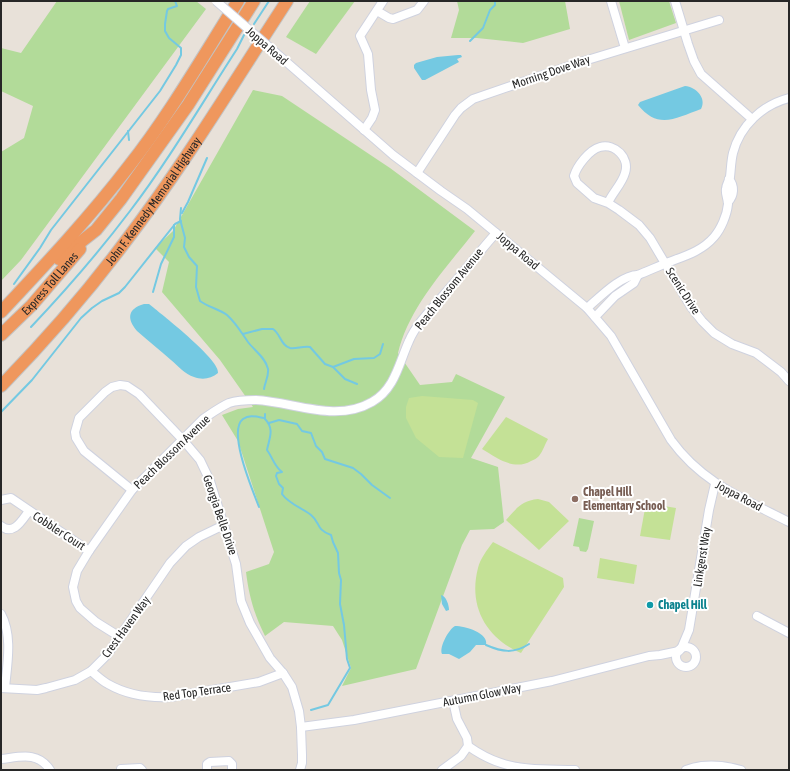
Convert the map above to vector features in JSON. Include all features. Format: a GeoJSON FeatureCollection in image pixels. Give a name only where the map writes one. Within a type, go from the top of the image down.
{"type":"FeatureCollection","features":[{"type":"Feature","properties":{"kind":"highway"},"geometry":{"type":"LineString","coordinates":[[1,312],[70,238],[130,166],[156,130],[238,1]]}},
{"type":"Feature","properties":{"kind":"highway"},"geometry":{"type":"LineString","coordinates":[[32,279],[96,230],[121,199],[188,105],[254,1]]}},
{"type":"Feature","properties":{"kind":"highway","name":"John F. Kennedy Memorial Highway"},"geometry":{"type":"LineString","coordinates":[[1,386],[63,319],[125,242],[188,152],[287,1]]}},
{"type":"Feature","properties":{"kind":"highway","name":"Express Toll Lanes"},"geometry":{"type":"LineString","coordinates":[[1,335],[32,305],[96,230]]}},
{"type":"Feature","properties":{"kind":"street","name":"Joppa Road"},"geometry":{"type":"LineString","coordinates":[[216,1],[393,155],[467,208],[587,308],[611,336],[678,450],[715,484],[789,522]]}},
{"type":"Feature","properties":{"kind":"street"},"geometry":{"type":"LineString","coordinates":[[364,130],[372,118],[374,110],[368,54],[360,36],[383,1]]}},
{"type":"Feature","properties":{"kind":"street"},"geometry":{"type":"LineString","coordinates":[[377,11],[393,19],[417,10],[424,1]]}},
{"type":"Feature","properties":{"kind":"street"},"geometry":{"type":"LineString","coordinates":[[611,1],[625,48]]}},
{"type":"Feature","properties":{"kind":"street"},"geometry":{"type":"LineString","coordinates":[[675,1],[694,61],[701,74],[752,119]]}},
{"type":"Feature","properties":{"kind":"street","name":"Morning Dove Way"},"geometry":{"type":"LineString","coordinates":[[417,173],[455,115],[466,103],[473,99],[576,63],[719,20]]}},
{"type":"Feature","properties":{"kind":"street"},"geometry":{"type":"LineString","coordinates":[[587,308],[631,275],[638,276],[680,259],[696,251],[712,239],[725,216],[728,202],[726,190],[729,180],[731,161],[736,144],[752,119],[768,107],[789,98]]}},
{"type":"Feature","properties":{"kind":"street","name":"Scenic Drive"},"geometry":{"type":"LineString","coordinates":[[608,203],[625,174],[626,166],[625,161],[618,151],[605,146],[599,147],[592,151],[576,170],[574,176],[577,183],[594,198],[608,203],[629,216],[639,225],[650,238],[691,307],[714,333],[732,344],[756,353],[781,372],[789,381]]}},
{"type":"Feature","properties":{"kind":"street","name":"Peach Blossom Avenue"},"geometry":{"type":"LineString","coordinates":[[120,637],[96,622],[80,608],[76,601],[73,587],[74,578],[77,571],[132,490],[203,419],[217,409],[230,403],[241,401],[272,401],[332,412],[346,411],[372,402],[382,394],[390,384],[398,370],[409,340],[415,330],[434,305],[496,233]]}},
{"type":"Feature","properties":{"kind":"street"},"geometry":{"type":"LineString","coordinates":[[595,317],[615,296],[634,283],[638,276]]}},
{"type":"Feature","properties":{"kind":"street","name":"Georgia Belle Drive"},"geometry":{"type":"LineString","coordinates":[[132,490],[84,451],[76,438],[75,432],[79,418],[105,392],[112,387],[120,385],[134,389],[140,394],[200,460],[208,476],[236,564],[241,601],[250,623],[270,658],[283,673],[292,687],[299,711],[301,727],[302,763],[300,770]]}},
{"type":"Feature","properties":{"kind":"street","name":"Linkgerst Way"},"geometry":{"type":"LineString","coordinates":[[680,650],[689,630],[709,510],[715,484]]}},
{"type":"Feature","properties":{"kind":"street","name":"Cobbler Court"},"geometry":{"type":"LineString","coordinates":[[1,500],[12,498],[90,551]]}},
{"type":"Feature","properties":{"kind":"street","name":"Cobbler Court"},"geometry":{"type":"LineString","coordinates":[[1,526],[5,529],[18,527],[29,511]]}},
{"type":"Feature","properties":{"kind":"street","name":"Crest Haven Way"},"geometry":{"type":"LineString","coordinates":[[1,614],[5,622],[8,635],[3,688],[37,690],[75,680],[91,671],[101,662],[120,637],[170,563],[180,552],[199,537],[224,525]]}},
{"type":"Feature","properties":{"kind":"street"},"geometry":{"type":"LineString","coordinates":[[757,616],[789,633]]}},
{"type":"Feature","properties":{"kind":"street","name":"Linkgerst Way"},"geometry":{"type":"LineString","coordinates":[[689,630],[691,650]]}},
{"type":"Feature","properties":{"kind":"street"},"geometry":{"type":"LineString","coordinates":[[687,648],[691,650],[695,657],[692,665],[683,667],[677,661],[676,656],[680,650],[687,648]]}},
{"type":"Feature","properties":{"kind":"street","name":"Autumn Glow Way"},"geometry":{"type":"LineString","coordinates":[[301,727],[354,720],[552,681],[649,656],[680,650]]}},
{"type":"Feature","properties":{"kind":"street","name":"Autumn Glow Way"},"geometry":{"type":"LineString","coordinates":[[660,655],[677,661]]}},
{"type":"Feature","properties":{"kind":"street","name":"Red Top Terrace"},"geometry":{"type":"LineString","coordinates":[[91,671],[108,684],[123,691],[157,698],[260,682],[283,673]]}},
{"type":"Feature","properties":{"kind":"street"},"geometry":{"type":"LineString","coordinates":[[453,701],[457,719],[468,746],[484,756],[511,766],[575,770]]}},
{"type":"Feature","properties":{"kind":"street"},"geometry":{"type":"LineString","coordinates":[[442,770],[461,756],[468,746]]}},
{"type":"Feature","properties":{"kind":"street"},"geometry":{"type":"LineString","coordinates":[[1,758],[29,756],[45,762],[50,770]]}},
{"type":"Feature","properties":{"kind":"street"},"geometry":{"type":"LineString","coordinates":[[207,770],[207,764],[210,762],[229,761],[232,764],[232,770]]}},
{"type":"Feature","properties":{"kind":"street"},"geometry":{"type":"LineString","coordinates":[[686,770],[701,766],[708,766],[730,767],[741,770]]}},
{"type":"Feature","properties":{"kind":"street"},"geometry":{"type":"LineString","coordinates":[[120,770],[140,768],[142,770]]}},
{"type":"Feature","properties":{"kind":"green space"},"geometry":{"type":"Polygon","coordinates":[[[57,1],[196,1],[206,9],[21,260],[1,281],[1,152],[24,138],[33,106],[1,91],[1,48],[21,53],[57,1]]]}},
{"type":"Feature","properties":{"kind":"green space"},"geometry":{"type":"Polygon","coordinates":[[[310,1],[355,1],[316,54],[286,37],[310,1]]]}},
{"type":"Feature","properties":{"kind":"green space"},"geometry":{"type":"Polygon","coordinates":[[[457,1],[565,1],[570,29],[523,43],[477,38],[451,38],[459,10],[457,1]]]}},
{"type":"Feature","properties":{"kind":"green space"},"geometry":{"type":"Polygon","coordinates":[[[619,1],[669,1],[676,23],[629,40],[619,1]]]}},
{"type":"Feature","properties":{"kind":"green space"},"geometry":{"type":"Polygon","coordinates":[[[253,90],[282,96],[390,168],[475,231],[441,274],[420,304],[403,336],[398,353],[420,385],[452,382],[456,374],[505,397],[471,458],[498,467],[504,522],[494,529],[470,530],[462,545],[416,669],[342,686],[351,668],[342,640],[333,626],[284,622],[265,636],[261,628],[252,605],[246,572],[269,564],[274,552],[238,441],[222,415],[238,409],[253,407],[220,360],[162,292],[169,262],[155,248],[173,231],[253,90]]]}},
{"type":"Feature","properties":{"kind":"green space"},"geometry":{"type":"Polygon","coordinates":[[[422,396],[473,400],[478,403],[463,458],[439,457],[416,438],[406,418],[406,407],[409,398],[422,396]]]}},
{"type":"Feature","properties":{"kind":"green space"},"geometry":{"type":"Polygon","coordinates":[[[506,417],[548,439],[539,456],[525,464],[518,465],[506,462],[482,449],[506,417]]]}},
{"type":"Feature","properties":{"kind":"green space"},"geometry":{"type":"Polygon","coordinates":[[[538,499],[549,502],[569,521],[539,550],[506,520],[523,503],[538,499]]]}},
{"type":"Feature","properties":{"kind":"green space"},"geometry":{"type":"Polygon","coordinates":[[[646,503],[676,508],[670,540],[640,536],[646,503]]]}},
{"type":"Feature","properties":{"kind":"green space"},"geometry":{"type":"Polygon","coordinates":[[[579,518],[594,521],[586,552],[580,551],[579,547],[573,546],[579,518]]]}},
{"type":"Feature","properties":{"kind":"green space"},"geometry":{"type":"Polygon","coordinates":[[[493,542],[563,578],[564,587],[521,653],[509,647],[489,630],[478,608],[476,582],[478,568],[486,551],[493,542]]]}},
{"type":"Feature","properties":{"kind":"green space"},"geometry":{"type":"Polygon","coordinates":[[[600,558],[637,565],[634,584],[597,578],[600,558]]]}},
{"type":"Feature","properties":{"kind":"water"},"geometry":{"type":"Polygon","coordinates":[[[461,55],[462,57],[457,59],[459,62],[425,80],[422,80],[414,68],[416,63],[437,57],[461,55]]]}},
{"type":"Feature","properties":{"kind":"water"},"geometry":{"type":"Polygon","coordinates":[[[685,86],[693,88],[699,94],[703,101],[701,109],[683,116],[668,120],[660,120],[645,113],[638,105],[640,102],[685,86]]]}},
{"type":"Feature","properties":{"kind":"water"},"geometry":{"type":"Polygon","coordinates":[[[144,304],[149,304],[191,339],[211,359],[217,367],[218,373],[212,377],[206,378],[191,376],[137,331],[131,322],[130,315],[134,309],[144,304]]]}},
{"type":"Feature","properties":{"kind":"water"},"geometry":{"type":"Polygon","coordinates":[[[441,595],[447,601],[449,610],[446,611],[442,604],[441,595]]]}},
{"type":"Feature","properties":{"kind":"water"},"geometry":{"type":"Polygon","coordinates":[[[455,626],[464,627],[480,634],[484,637],[486,645],[476,645],[470,652],[459,659],[449,654],[442,654],[441,651],[445,638],[455,626]]]}},
{"type":"Feature","properties":{"kind":"waterway"},"geometry":{"type":"LineString","coordinates":[[14,284],[51,230],[160,91],[176,65],[181,55],[181,48],[169,38],[165,31],[167,11],[168,9],[177,6],[175,1]]}},
{"type":"Feature","properties":{"kind":"waterway"},"geometry":{"type":"LineString","coordinates":[[254,24],[269,1]]}},
{"type":"Feature","properties":{"kind":"waterway"},"geometry":{"type":"LineString","coordinates":[[470,41],[483,28],[490,10],[495,5],[495,1]]}},
{"type":"Feature","properties":{"kind":"waterway"},"geometry":{"type":"LineString","coordinates":[[31,327],[70,285],[144,192],[185,131],[237,49],[244,35]]}},
{"type":"Feature","properties":{"kind":"waterway"},"geometry":{"type":"LineString","coordinates":[[128,131],[129,140]]}},
{"type":"Feature","properties":{"kind":"waterway"},"geometry":{"type":"LineString","coordinates":[[182,213],[207,158]]}},
{"type":"Feature","properties":{"kind":"waterway"},"geometry":{"type":"LineString","coordinates":[[181,208],[180,219],[185,238],[184,247],[189,257],[197,266],[196,287],[200,301],[227,315],[236,324],[248,342],[262,358],[268,369],[264,389]]}},
{"type":"Feature","properties":{"kind":"waterway"},"geometry":{"type":"LineString","coordinates":[[1,412],[32,380],[81,318],[102,301],[119,293],[175,224],[181,221]]}},
{"type":"Feature","properties":{"kind":"waterway"},"geometry":{"type":"LineString","coordinates":[[153,292],[161,264],[174,237],[174,225]]}},
{"type":"Feature","properties":{"kind":"waterway"},"geometry":{"type":"LineString","coordinates":[[243,334],[262,329],[273,329],[287,347],[310,347],[325,364],[333,367],[345,379],[357,384]]}},
{"type":"Feature","properties":{"kind":"waterway"},"geometry":{"type":"LineString","coordinates":[[333,367],[354,359],[374,358],[380,354],[383,344]]}},
{"type":"Feature","properties":{"kind":"waterway"},"geometry":{"type":"LineString","coordinates":[[265,414],[265,419],[271,430],[267,450],[275,465],[282,472],[277,473],[276,476],[279,484],[283,488],[282,494],[292,503],[311,515],[320,528],[331,535],[338,553],[339,573],[341,580],[340,604],[344,625],[347,659],[350,668],[328,705],[311,710]]}},
{"type":"Feature","properties":{"kind":"waterway"},"geometry":{"type":"LineString","coordinates":[[259,507],[243,462],[239,448],[238,436],[239,426],[243,419],[251,416],[264,418]]}},
{"type":"Feature","properties":{"kind":"waterway"},"geometry":{"type":"LineString","coordinates":[[269,423],[279,420],[297,424],[302,431],[311,433],[316,446],[322,452],[325,459],[353,468],[372,485],[390,498]]}},
{"type":"Feature","properties":{"kind":"waterway"},"geometry":{"type":"LineString","coordinates":[[486,645],[497,649],[513,651],[529,644]]}},
{"type":"Feature","properties":{"kind":"place","name":"Chapel Hill Elementary School"},"geometry":{"type":"Point","coordinates":[575,499]}},
{"type":"Feature","properties":{"kind":"place","name":"Chapel Hill"},"geometry":{"type":"Point","coordinates":[650,605]}}]}
